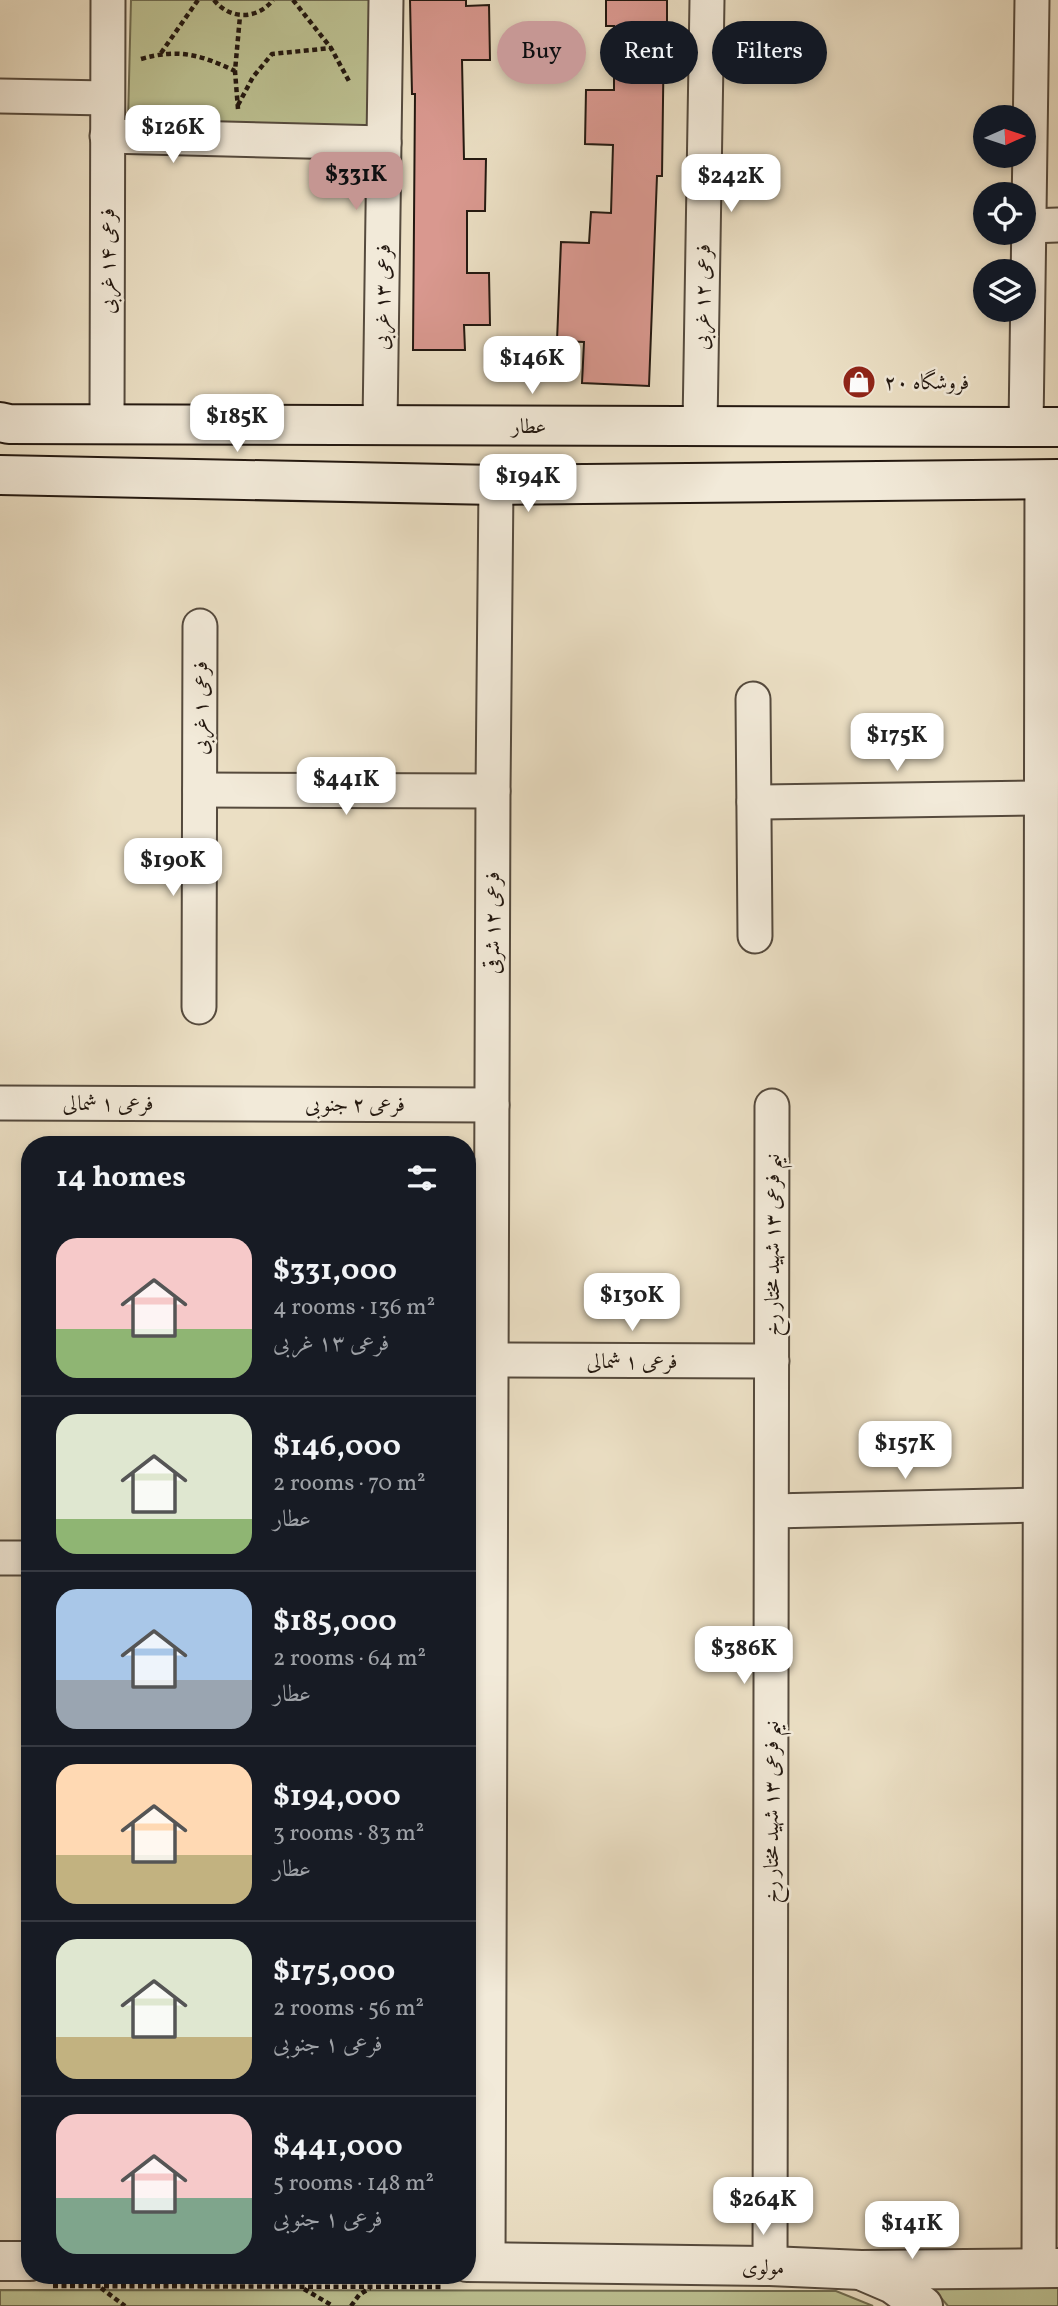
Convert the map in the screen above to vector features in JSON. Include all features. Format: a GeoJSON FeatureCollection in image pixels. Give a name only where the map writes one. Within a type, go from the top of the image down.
{"type":"FeatureCollection","features":[{"type":"Feature","properties":{"kind":"main road","name":"عطار"},"geometry":{"type":"LineString","coordinates":[[0,422],[1042,427]]}},
{"type":"Feature","properties":{"kind":"main road"},"geometry":{"type":"LineString","coordinates":[[207,480],[209,425]]}},
{"type":"Feature","properties":{"kind":"main road"},"geometry":{"type":"LineString","coordinates":[[0,475],[496,485],[1050,479]]}},
{"type":"Feature","properties":{"kind":"main road"},"geometry":{"type":"LineString","coordinates":[[0,2261],[21,2261]]}},
{"type":"Feature","properties":{"kind":"main road","name":"مولوی"},"geometry":{"type":"LineString","coordinates":[[478,2262],[861,2270],[1049,2268]]}},
{"type":"Feature","properties":{"kind":"main road"},"geometry":{"type":"LineString","coordinates":[[861,2270],[894,2284],[923,2306]]}},
{"type":"Feature","properties":{"kind":"street","name":"فرعی ۱۴ غربی"},"geometry":{"type":"LineString","coordinates":[[107,424],[108,0]]}},
{"type":"Feature","properties":{"kind":"street","name":"فرعی ۱۳ غربی"},"geometry":{"type":"LineString","coordinates":[[380,425],[386,0]]}},
{"type":"Feature","properties":{"kind":"street","name":"فرعی ۱۲ غربی"},"geometry":{"type":"LineString","coordinates":[[700,426],[707,0]]}},
{"type":"Feature","properties":{"kind":"street"},"geometry":{"type":"LineString","coordinates":[[1032,0],[1044,100],[1042,427]]}},
{"type":"Feature","properties":{"kind":"street"},"geometry":{"type":"LineString","coordinates":[[0,96],[107,98]]}},
{"type":"Feature","properties":{"kind":"street"},"geometry":{"type":"LineString","coordinates":[[107,136],[384,143]]}},
{"type":"Feature","properties":{"kind":"street"},"geometry":{"type":"LineString","coordinates":[[1049,2268],[1039,1505],[1049,1351],[1040,797],[1050,479]]}},
{"type":"Feature","properties":{"kind":"street","name":"فرعی ۱۲ شرقی"},"geometry":{"type":"LineString","coordinates":[[478,2262],[479,1554],[492,1360],[496,485]]}},
{"type":"Feature","properties":{"kind":"street","name":"فرعی ۱ غربی"},"geometry":{"type":"LineString","coordinates":[[199,1007],[200,626]]}},
{"type":"Feature","properties":{"kind":"street"},"geometry":{"type":"LineString","coordinates":[[753,699],[755,936]]}},
{"type":"Feature","properties":{"kind":"street"},"geometry":{"type":"LineString","coordinates":[[200,790],[493,791]]}},
{"type":"Feature","properties":{"kind":"street"},"geometry":{"type":"LineString","coordinates":[[754,802],[1040,797]]}},
{"type":"Feature","properties":{"kind":"street","name":"فرعی ۱ شمالی"},"geometry":{"type":"LineString","coordinates":[[0,1103],[217,1104]]}},
{"type":"Feature","properties":{"kind":"street","name":"فرعی ۲ جنوبی"},"geometry":{"type":"LineString","coordinates":[[217,1104],[492,1105]]}},
{"type":"Feature","properties":{"kind":"street","name":"نیم فرعی ۱۳ شهید مختار رخ"},"geometry":{"type":"LineString","coordinates":[[770,2266],[772,1106]]}},
{"type":"Feature","properties":{"kind":"street","name":"فرعی ۱ شمالی"},"geometry":{"type":"LineString","coordinates":[[492,1360],[772,1361]]}},
{"type":"Feature","properties":{"kind":"street"},"geometry":{"type":"LineString","coordinates":[[772,1511],[1039,1505]]}},
{"type":"Feature","properties":{"kind":"street"},"geometry":{"type":"LineString","coordinates":[[0,1558],[21,1558]]}},
{"type":"Feature","properties":{"kind":"path"},"geometry":{"type":"LineString","coordinates":[[160,53],[198,0]]}},
{"type":"Feature","properties":{"kind":"path"},"geometry":{"type":"LineString","coordinates":[[214,0],[229,12],[240,16],[262,11],[273,0]]}},
{"type":"Feature","properties":{"kind":"path"},"geometry":{"type":"LineString","coordinates":[[293,0],[331,48],[351,83]]}},
{"type":"Feature","properties":{"kind":"path"},"geometry":{"type":"LineString","coordinates":[[240,16],[235,71],[240,139]]}},
{"type":"Feature","properties":{"kind":"path"},"geometry":{"type":"LineString","coordinates":[[238,106],[253,77],[272,54],[331,48]]}},
{"type":"Feature","properties":{"kind":"path"},"geometry":{"type":"LineString","coordinates":[[138,60],[160,53],[189,53],[235,71]]}},
{"type":"Feature","properties":{"kind":"path"},"geometry":{"type":"LineString","coordinates":[[99,2286],[125,2306]]}},
{"type":"Feature","properties":{"kind":"path"},"geometry":{"type":"LineString","coordinates":[[299,2287],[333,2306]]}},
{"type":"Feature","properties":{"kind":"path"},"geometry":{"type":"LineString","coordinates":[[351,2306],[359,2295],[370,2287]]}},
{"type":"Feature","properties":{"kind":"green space"},"geometry":{"type":"Polygon","coordinates":[[[131,0],[381,0],[377,127],[128,121],[131,0]]]}},
{"type":"Feature","properties":{"kind":"green space"},"geometry":{"type":"Polygon","coordinates":[[[936,2281],[1058,2283],[1058,2306],[948,2306],[934,2290],[936,2281]]]}},
{"type":"Feature","properties":{"kind":"green space"},"geometry":{"type":"Polygon","coordinates":[[[0,2290],[836,2291],[873,2306],[0,2306],[0,2290]]]}},
{"type":"Feature","properties":{"kind":"building"},"geometry":{"type":"Polygon","coordinates":[[[410,0],[466,0],[466,6],[489,5],[490,60],[462,60],[464,159],[486,159],[485,211],[467,211],[467,273],[489,273],[490,325],[464,325],[465,350],[413,350],[415,94],[412,94],[410,0]]]}},
{"type":"Feature","properties":{"kind":"building"},"geometry":{"type":"Polygon","coordinates":[[[606,0],[667,0],[667,21],[606,21],[606,0]]]}},
{"type":"Feature","properties":{"kind":"building"},"geometry":{"type":"Polygon","coordinates":[[[614,84],[663,84],[662,176],[657,176],[649,386],[582,383],[584,342],[557,341],[561,242],[589,243],[591,212],[611,213],[613,145],[585,144],[586,90],[614,90],[614,84]]]}},
{"type":"Feature","properties":{"kind":"place","name":"فروشگاه ۲۰"},"geometry":{"type":"Point","coordinates":[859,382]}}]}
